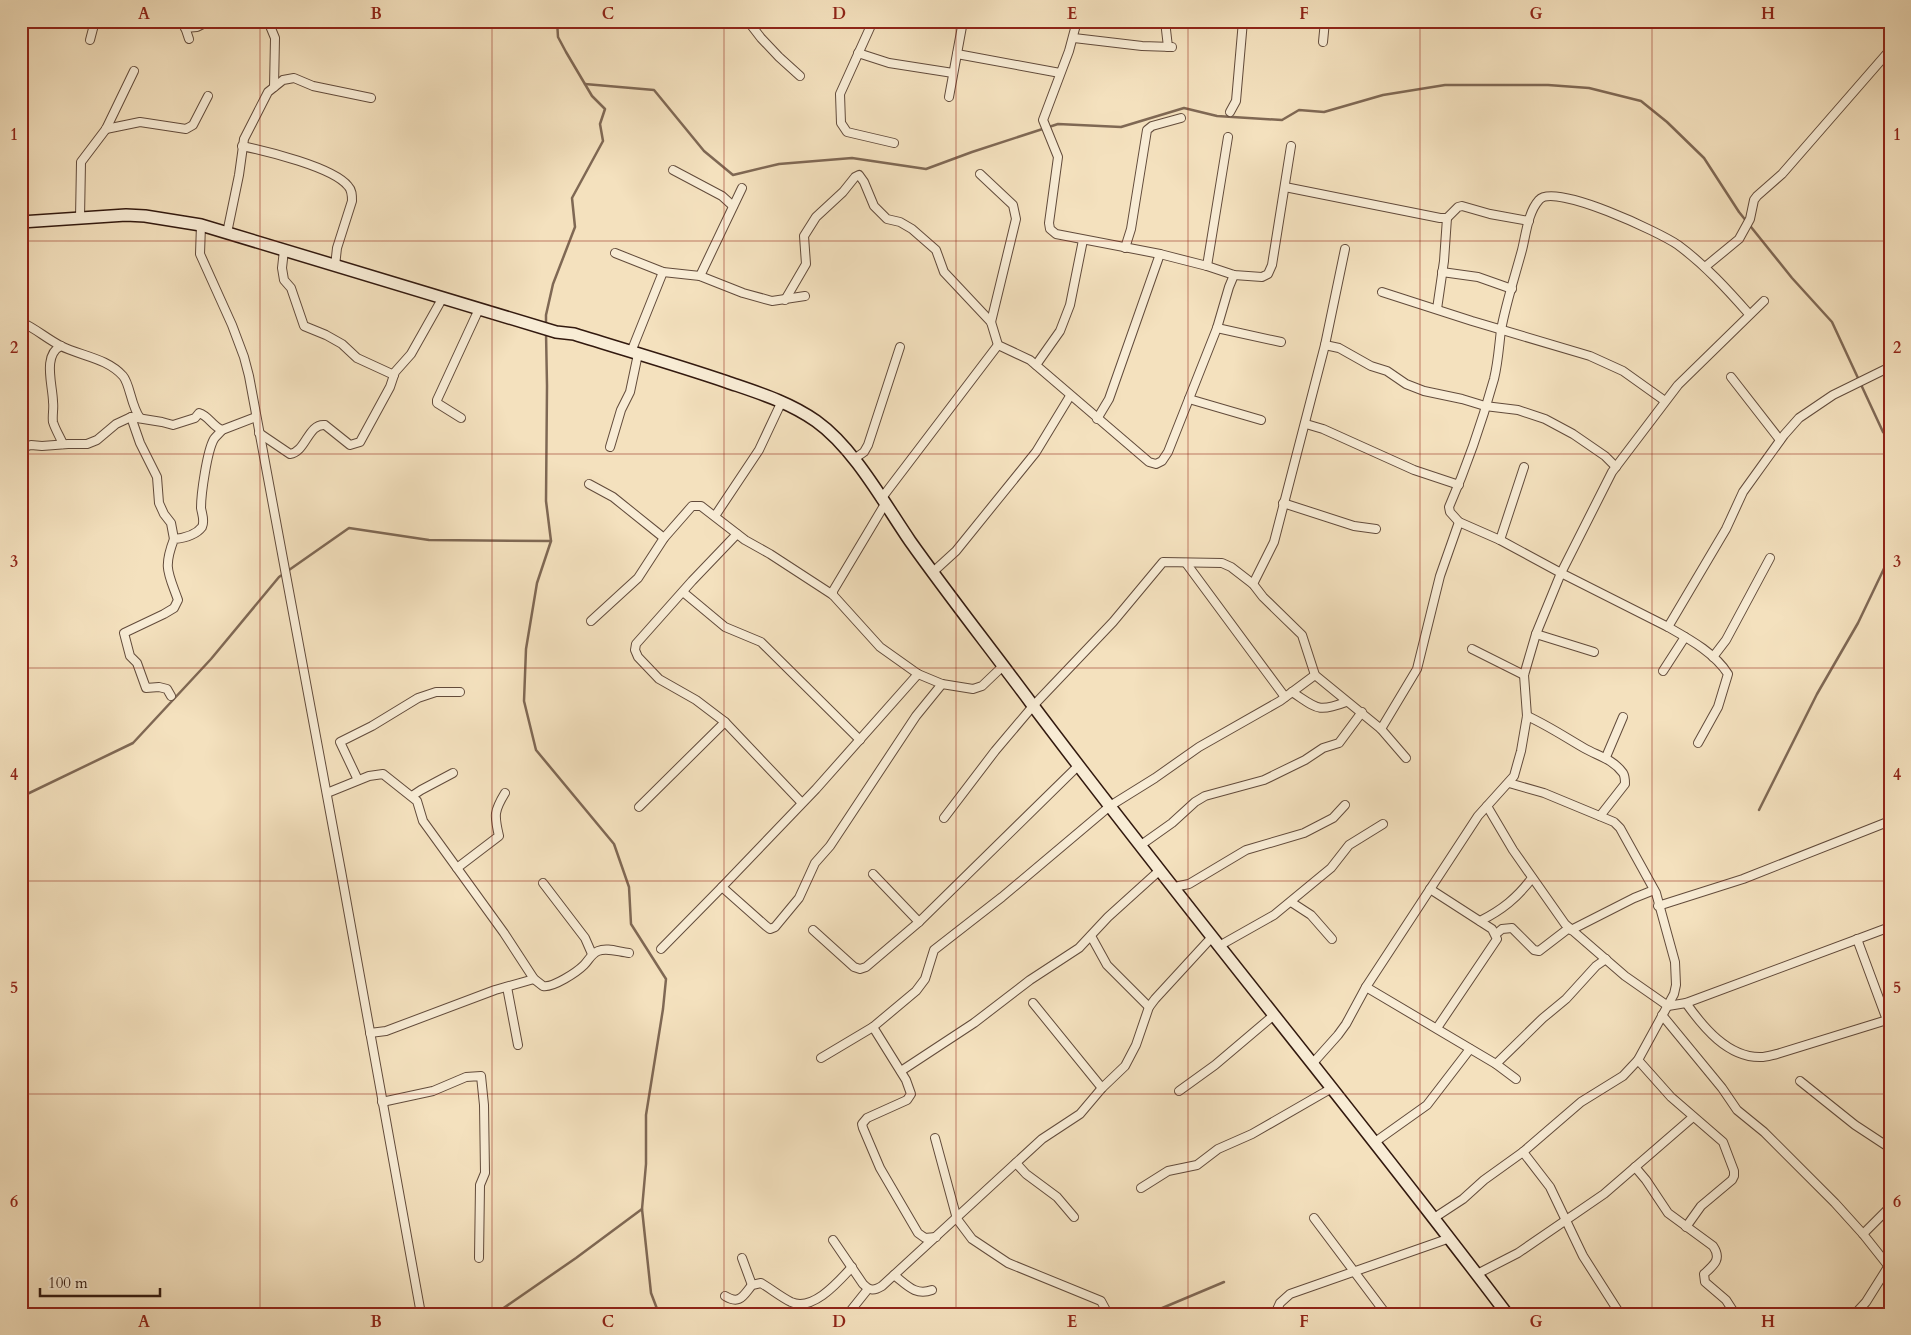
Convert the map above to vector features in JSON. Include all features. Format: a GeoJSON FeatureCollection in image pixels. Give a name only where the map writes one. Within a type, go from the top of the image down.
{"type":"FeatureCollection","features":[{"type":"Feature","properties":{"kind":"main road"},"geometry":{"type":"LineString","coordinates":[[21,222],[110,215],[145,216],[201,225],[533,326],[574,334],[634,353],[782,401],[818,422],[833,435],[854,459],[932,572],[1003,666],[1174,888],[1450,1238],[1507,1314]]}},
{"type":"Feature","properties":{"kind":"street"},"geometry":{"type":"LineString","coordinates":[[90,40],[95,21]]}},
{"type":"Feature","properties":{"kind":"street"},"geometry":{"type":"LineString","coordinates":[[189,39],[184,25],[197,27],[210,21]]}},
{"type":"Feature","properties":{"kind":"street"},"geometry":{"type":"LineString","coordinates":[[268,21],[274,38],[274,87]]}},
{"type":"Feature","properties":{"kind":"street"},"geometry":{"type":"LineString","coordinates":[[752,21],[751,25],[761,38],[800,76]]}},
{"type":"Feature","properties":{"kind":"street"},"geometry":{"type":"LineString","coordinates":[[872,21],[840,94],[841,123],[847,132],[894,143]]}},
{"type":"Feature","properties":{"kind":"street"},"geometry":{"type":"LineString","coordinates":[[949,97],[964,21]]}},
{"type":"Feature","properties":{"kind":"street"},"geometry":{"type":"LineString","coordinates":[[1077,21],[1074,38],[1043,120],[1058,157],[1049,223],[1050,229],[1056,234],[1160,254],[1234,275],[1262,277],[1268,274],[1272,266],[1291,146]]}},
{"type":"Feature","properties":{"kind":"street"},"geometry":{"type":"LineString","coordinates":[[1074,38],[1142,46],[1170,47],[1165,21]]}},
{"type":"Feature","properties":{"kind":"street"},"geometry":{"type":"LineString","coordinates":[[1230,112],[1236,102],[1243,21]]}},
{"type":"Feature","properties":{"kind":"street"},"geometry":{"type":"LineString","coordinates":[[1323,42],[1325,21]]}},
{"type":"Feature","properties":{"kind":"street"},"geometry":{"type":"LineString","coordinates":[[1705,267],[1739,238],[1750,219],[1754,200],[1757,196],[1778,178],[1890,50]]}},
{"type":"Feature","properties":{"kind":"street"},"geometry":{"type":"LineString","coordinates":[[858,53],[889,63],[953,73]]}},
{"type":"Feature","properties":{"kind":"street"},"geometry":{"type":"LineString","coordinates":[[957,54],[1060,73]]}},
{"type":"Feature","properties":{"kind":"street"},"geometry":{"type":"LineString","coordinates":[[80,218],[81,162],[106,129],[134,71]]}},
{"type":"Feature","properties":{"kind":"street"},"geometry":{"type":"LineString","coordinates":[[227,232],[239,175],[242,146],[264,98],[274,87],[283,80],[294,78],[313,86],[371,98]]}},
{"type":"Feature","properties":{"kind":"street"},"geometry":{"type":"LineString","coordinates":[[106,129],[140,122],[186,129],[193,125],[208,96]]}},
{"type":"Feature","properties":{"kind":"street"},"geometry":{"type":"LineString","coordinates":[[1125,248],[1131,229],[1146,130],[1152,126],[1181,118]]}},
{"type":"Feature","properties":{"kind":"street"},"geometry":{"type":"LineString","coordinates":[[1207,266],[1228,137]]}},
{"type":"Feature","properties":{"kind":"street"},"geometry":{"type":"LineString","coordinates":[[242,146],[288,157],[335,176],[348,185],[352,201],[337,248],[335,266]]}},
{"type":"Feature","properties":{"kind":"street"},"geometry":{"type":"LineString","coordinates":[[673,170],[722,196],[733,206]]}},
{"type":"Feature","properties":{"kind":"street"},"geometry":{"type":"LineString","coordinates":[[980,174],[1013,205],[1016,219],[991,322]]}},
{"type":"Feature","properties":{"kind":"street"},"geometry":{"type":"LineString","coordinates":[[785,300],[806,264],[804,236],[816,217],[843,192],[855,177],[859,176],[864,182],[874,206],[887,219],[900,222],[912,229],[936,250],[944,272],[991,322],[998,345]]}},
{"type":"Feature","properties":{"kind":"street"},"geometry":{"type":"LineString","coordinates":[[1285,187],[1425,216],[1447,218]]}},
{"type":"Feature","properties":{"kind":"street"},"geometry":{"type":"LineString","coordinates":[[700,276],[742,188]]}},
{"type":"Feature","properties":{"kind":"street"},"geometry":{"type":"LineString","coordinates":[[1698,742],[1718,707],[1728,674],[1724,667],[1686,637],[1668,627],[1560,573],[1500,540],[1459,522],[1454,518],[1449,508],[1459,485],[1494,379],[1502,329],[1529,221],[1538,201],[1542,197],[1568,198],[1594,205],[1663,236],[1678,245],[1705,267],[1749,314]]}},
{"type":"Feature","properties":{"kind":"street"},"geometry":{"type":"LineString","coordinates":[[1437,309],[1447,218],[1458,207],[1462,206],[1490,214],[1529,221]]}},
{"type":"Feature","properties":{"kind":"street"},"geometry":{"type":"LineString","coordinates":[[201,225],[200,254],[232,325],[244,357],[327,792],[421,1314]]}},
{"type":"Feature","properties":{"kind":"street"},"geometry":{"type":"LineString","coordinates":[[1036,365],[1060,331],[1070,305],[1083,240]]}},
{"type":"Feature","properties":{"kind":"street"},"geometry":{"type":"LineString","coordinates":[[1253,584],[1272,550],[1325,345],[1344,249]]}},
{"type":"Feature","properties":{"kind":"street"},"geometry":{"type":"LineString","coordinates":[[284,250],[282,268],[284,280],[290,288],[304,326],[342,344],[357,358],[394,375]]}},
{"type":"Feature","properties":{"kind":"street"},"geometry":{"type":"LineString","coordinates":[[615,253],[663,272],[700,276],[743,294],[772,301],[805,296]]}},
{"type":"Feature","properties":{"kind":"street"},"geometry":{"type":"LineString","coordinates":[[1097,419],[1109,399],[1160,254]]}},
{"type":"Feature","properties":{"kind":"street"},"geometry":{"type":"LineString","coordinates":[[610,447],[630,392],[634,353],[663,272]]}},
{"type":"Feature","properties":{"kind":"street"},"geometry":{"type":"LineString","coordinates":[[1442,272],[1478,277],[1512,289]]}},
{"type":"Feature","properties":{"kind":"street"},"geometry":{"type":"LineString","coordinates":[[998,345],[1020,354],[1036,365],[1149,462],[1156,464],[1162,461],[1168,452],[1217,328],[1234,275]]}},
{"type":"Feature","properties":{"kind":"street"},"geometry":{"type":"LineString","coordinates":[[1382,292],[1590,356],[1623,371],[1665,400]]}},
{"type":"Feature","properties":{"kind":"street"},"geometry":{"type":"LineString","coordinates":[[259,433],[290,454],[294,453],[316,427],[320,425],[325,425],[350,445],[360,442],[390,387],[394,375],[411,354],[442,299]]}},
{"type":"Feature","properties":{"kind":"street"},"geometry":{"type":"LineString","coordinates":[[1313,1063],[1338,1035],[1366,987],[1478,816],[1514,776],[1527,716],[1524,675],[1536,634],[1560,573],[1616,466],[1678,385],[1764,300]]}},
{"type":"Feature","properties":{"kind":"street"},"geometry":{"type":"LineString","coordinates":[[461,418],[437,404],[437,400],[479,309]]}},
{"type":"Feature","properties":{"kind":"street"},"geometry":{"type":"LineString","coordinates":[[21,322],[61,346],[88,358],[101,360],[117,370],[125,378],[132,404],[140,418]]}},
{"type":"Feature","properties":{"kind":"street"},"geometry":{"type":"LineString","coordinates":[[1217,328],[1281,342]]}},
{"type":"Feature","properties":{"kind":"street"},"geometry":{"type":"LineString","coordinates":[[832,595],[833,590],[883,501],[998,345]]}},
{"type":"Feature","properties":{"kind":"street"},"geometry":{"type":"LineString","coordinates":[[1325,345],[1339,348],[1371,366],[1391,374],[1406,384],[1424,391],[1485,406],[1518,410],[1544,419],[1573,434],[1616,466]]}},
{"type":"Feature","properties":{"kind":"street"},"geometry":{"type":"LineString","coordinates":[[61,346],[53,354],[49,378],[53,401],[53,423],[63,444]]}},
{"type":"Feature","properties":{"kind":"street"},"geometry":{"type":"LineString","coordinates":[[854,459],[864,452],[868,445],[900,347]]}},
{"type":"Feature","properties":{"kind":"street"},"geometry":{"type":"LineString","coordinates":[[1668,627],[1726,529],[1743,492],[1780,440],[1799,418],[1826,399],[1890,367]]}},
{"type":"Feature","properties":{"kind":"street"},"geometry":{"type":"LineString","coordinates":[[1731,377],[1780,440]]}},
{"type":"Feature","properties":{"kind":"street"},"geometry":{"type":"LineString","coordinates":[[932,572],[956,550],[1032,458],[1070,396]]}},
{"type":"Feature","properties":{"kind":"street"},"geometry":{"type":"LineString","coordinates":[[1189,399],[1261,420]]}},
{"type":"Feature","properties":{"kind":"street"},"geometry":{"type":"LineString","coordinates":[[715,516],[759,450],[782,401]]}},
{"type":"Feature","properties":{"kind":"street"},"geometry":{"type":"LineString","coordinates":[[21,448],[31,445],[88,444],[97,440],[116,424],[131,417],[173,425],[195,418],[199,413],[205,415],[216,428],[222,430]]}},
{"type":"Feature","properties":{"kind":"street"},"geometry":{"type":"LineString","coordinates":[[131,417],[140,443],[157,477],[159,503],[171,523],[174,539],[167,570],[178,600],[164,614],[124,633],[130,656],[137,663],[146,688],[159,686],[167,689],[171,696]]}},
{"type":"Feature","properties":{"kind":"street"},"geometry":{"type":"LineString","coordinates":[[174,539],[187,537],[202,527],[204,522],[201,504],[204,476],[214,439],[222,430],[256,417]]}},
{"type":"Feature","properties":{"kind":"street"},"geometry":{"type":"LineString","coordinates":[[1306,424],[1323,429],[1414,470],[1459,485]]}},
{"type":"Feature","properties":{"kind":"street"},"geometry":{"type":"LineString","coordinates":[[1500,540],[1524,467]]}},
{"type":"Feature","properties":{"kind":"street"},"geometry":{"type":"LineString","coordinates":[[589,484],[613,497],[664,538]]}},
{"type":"Feature","properties":{"kind":"street"},"geometry":{"type":"LineString","coordinates":[[1283,503],[1354,526],[1376,529]]}},
{"type":"Feature","properties":{"kind":"street"},"geometry":{"type":"LineString","coordinates":[[591,621],[638,578],[664,538],[692,506],[700,506],[737,534],[832,595],[880,647],[918,674],[942,684],[965,689],[982,686],[1003,666]]}},
{"type":"Feature","properties":{"kind":"street"},"geometry":{"type":"LineString","coordinates":[[1381,729],[1417,669],[1440,576],[1459,522]]}},
{"type":"Feature","properties":{"kind":"street"},"geometry":{"type":"LineString","coordinates":[[737,534],[636,644],[634,650],[638,657],[659,679],[700,702],[725,722],[801,802]]}},
{"type":"Feature","properties":{"kind":"street"},"geometry":{"type":"LineString","coordinates":[[1713,657],[1726,640],[1770,558]]}},
{"type":"Feature","properties":{"kind":"street"},"geometry":{"type":"LineString","coordinates":[[944,818],[994,751],[1114,622],[1163,562],[1222,563],[1231,566],[1253,584],[1302,635],[1315,675],[1381,729],[1406,758]]}},
{"type":"Feature","properties":{"kind":"street"},"geometry":{"type":"LineString","coordinates":[[1186,563],[1289,694],[1325,709],[1346,702]]}},
{"type":"Feature","properties":{"kind":"street"},"geometry":{"type":"LineString","coordinates":[[683,592],[725,627],[761,642],[860,740]]}},
{"type":"Feature","properties":{"kind":"street"},"geometry":{"type":"LineString","coordinates":[[1536,634],[1594,652]]}},
{"type":"Feature","properties":{"kind":"street"},"geometry":{"type":"LineString","coordinates":[[1663,671],[1686,637]]}},
{"type":"Feature","properties":{"kind":"street"},"geometry":{"type":"LineString","coordinates":[[1472,649],[1524,675]]}},
{"type":"Feature","properties":{"kind":"street"},"geometry":{"type":"LineString","coordinates":[[660,949],[722,887],[860,740],[918,674]]}},
{"type":"Feature","properties":{"kind":"street"},"geometry":{"type":"LineString","coordinates":[[821,1058],[873,1027],[922,985],[926,979],[934,950],[1008,892],[1110,806],[1155,778],[1199,747],[1270,708],[1315,675]]}},
{"type":"Feature","properties":{"kind":"street"},"geometry":{"type":"LineString","coordinates":[[722,887],[766,926],[770,929],[775,927],[798,898],[814,863],[830,846],[916,716],[942,684]]}},
{"type":"Feature","properties":{"kind":"street"},"geometry":{"type":"LineString","coordinates":[[358,780],[340,742],[372,726],[418,698],[436,692],[460,692]]}},
{"type":"Feature","properties":{"kind":"street"},"geometry":{"type":"LineString","coordinates":[[1141,845],[1205,796],[1264,780],[1305,760],[1323,748],[1339,743],[1362,712]]}},
{"type":"Feature","properties":{"kind":"street"},"geometry":{"type":"LineString","coordinates":[[1527,716],[1554,729],[1586,749],[1606,757],[1623,772],[1625,784],[1600,816]]}},
{"type":"Feature","properties":{"kind":"street"},"geometry":{"type":"LineString","coordinates":[[1606,757],[1623,717]]}},
{"type":"Feature","properties":{"kind":"street"},"geometry":{"type":"LineString","coordinates":[[639,807],[725,722]]}},
{"type":"Feature","properties":{"kind":"street"},"geometry":{"type":"LineString","coordinates":[[813,930],[854,967],[860,969],[866,967],[919,922],[1079,765]]}},
{"type":"Feature","properties":{"kind":"street"},"geometry":{"type":"LineString","coordinates":[[412,796],[453,773]]}},
{"type":"Feature","properties":{"kind":"street"},"geometry":{"type":"LineString","coordinates":[[327,792],[369,776],[383,774],[412,796],[417,801],[423,821],[504,933],[534,979],[544,986],[553,985],[576,971],[592,954],[599,950],[607,949],[629,953]]}},
{"type":"Feature","properties":{"kind":"street"},"geometry":{"type":"LineString","coordinates":[[1434,1218],[1463,1199],[1484,1180],[1523,1152],[1581,1102],[1623,1076],[1638,1060],[1668,1006],[1676,985],[1675,962],[1654,890],[1620,828],[1614,822],[1544,793],[1509,783]]}},
{"type":"Feature","properties":{"kind":"street"},"geometry":{"type":"LineString","coordinates":[[457,868],[499,836],[496,808],[505,792]]}},
{"type":"Feature","properties":{"kind":"street"},"geometry":{"type":"LineString","coordinates":[[1174,888],[1189,884],[1246,850],[1304,833],[1333,818],[1345,805]]}},
{"type":"Feature","properties":{"kind":"street"},"geometry":{"type":"LineString","coordinates":[[1487,806],[1513,850],[1570,929],[1625,976],[1668,1006],[1686,1003],[1890,927]]}},
{"type":"Feature","properties":{"kind":"street"},"geometry":{"type":"LineString","coordinates":[[1658,906],[1743,879],[1890,821]]}},
{"type":"Feature","properties":{"kind":"street"},"geometry":{"type":"LineString","coordinates":[[833,1240],[868,1289],[875,1290],[957,1219],[1042,1139],[1080,1114],[1102,1088],[1125,1066],[1149,1008],[1216,941],[1262,923],[1291,902],[1331,868],[1349,845],[1383,824]]}},
{"type":"Feature","properties":{"kind":"street"},"geometry":{"type":"LineString","coordinates":[[901,1071],[974,1023],[1030,980],[1079,948],[1108,917],[1160,870]]}},
{"type":"Feature","properties":{"kind":"street"},"geometry":{"type":"LineString","coordinates":[[873,874],[919,922]]}},
{"type":"Feature","properties":{"kind":"street"},"geometry":{"type":"LineString","coordinates":[[1480,921],[1499,912],[1519,894],[1532,878]]}},
{"type":"Feature","properties":{"kind":"street"},"geometry":{"type":"LineString","coordinates":[[543,883],[585,938],[592,954]]}},
{"type":"Feature","properties":{"kind":"street"},"geometry":{"type":"LineString","coordinates":[[1430,889],[1494,931],[1497,939],[1496,944],[1436,1028]]}},
{"type":"Feature","properties":{"kind":"street"},"geometry":{"type":"LineString","coordinates":[[1494,931],[1512,928],[1534,950],[1539,951],[1570,929],[1654,890]]}},
{"type":"Feature","properties":{"kind":"street"},"geometry":{"type":"LineString","coordinates":[[1291,902],[1311,915],[1332,939]]}},
{"type":"Feature","properties":{"kind":"street"},"geometry":{"type":"LineString","coordinates":[[1494,931],[1499,912]]}},
{"type":"Feature","properties":{"kind":"street"},"geometry":{"type":"LineString","coordinates":[[1091,936],[1107,965],[1149,1008]]}},
{"type":"Feature","properties":{"kind":"street"},"geometry":{"type":"LineString","coordinates":[[1686,1003],[1698,1020],[1720,1042],[1747,1056],[1761,1057],[1777,1054],[1888,1024],[1857,939]]}},
{"type":"Feature","properties":{"kind":"street"},"geometry":{"type":"LineString","coordinates":[[1496,1064],[1580,985],[1596,966],[1606,960]]}},
{"type":"Feature","properties":{"kind":"street"},"geometry":{"type":"LineString","coordinates":[[370,1033],[386,1031],[495,990],[534,979]]}},
{"type":"Feature","properties":{"kind":"street"},"geometry":{"type":"LineString","coordinates":[[507,987],[518,1045]]}},
{"type":"Feature","properties":{"kind":"street"},"geometry":{"type":"LineString","coordinates":[[1366,987],[1496,1064],[1516,1079]]}},
{"type":"Feature","properties":{"kind":"street"},"geometry":{"type":"LineString","coordinates":[[1033,1004],[1102,1088]]}},
{"type":"Feature","properties":{"kind":"street"},"geometry":{"type":"LineString","coordinates":[[1179,1091],[1215,1065],[1274,1015]]}},
{"type":"Feature","properties":{"kind":"street"},"geometry":{"type":"LineString","coordinates":[[1662,1015],[1722,1088],[1737,1110],[1764,1132],[1804,1172],[1863,1234],[1889,1268],[1856,1314]]}},
{"type":"Feature","properties":{"kind":"street"},"geometry":{"type":"LineString","coordinates":[[873,1027],[901,1071],[910,1090],[910,1098],[867,1118],[862,1124],[863,1128],[880,1168],[918,1233],[925,1238],[936,1237]]}},
{"type":"Feature","properties":{"kind":"street"},"geometry":{"type":"LineString","coordinates":[[1375,1142],[1427,1105],[1470,1049]]}},
{"type":"Feature","properties":{"kind":"street"},"geometry":{"type":"LineString","coordinates":[[1638,1060],[1671,1097],[1722,1142],[1734,1176],[1732,1180],[1701,1206],[1686,1227]]}},
{"type":"Feature","properties":{"kind":"street"},"geometry":{"type":"LineString","coordinates":[[382,1102],[433,1092],[466,1077],[481,1076],[484,1105],[485,1172],[480,1185],[479,1258]]}},
{"type":"Feature","properties":{"kind":"street"},"geometry":{"type":"LineString","coordinates":[[1800,1081],[1855,1125],[1890,1148]]}},
{"type":"Feature","properties":{"kind":"street"},"geometry":{"type":"LineString","coordinates":[[1141,1188],[1168,1171],[1197,1165],[1213,1152],[1252,1134],[1332,1088]]}},
{"type":"Feature","properties":{"kind":"street"},"geometry":{"type":"LineString","coordinates":[[1477,1274],[1518,1253],[1604,1194],[1693,1117]]}},
{"type":"Feature","properties":{"kind":"street"},"geometry":{"type":"LineString","coordinates":[[935,1138],[957,1219],[972,1239],[998,1258],[1101,1302],[1108,1314]]}},
{"type":"Feature","properties":{"kind":"street"},"geometry":{"type":"LineString","coordinates":[[1523,1152],[1550,1187],[1590,1269],[1620,1314]]}},
{"type":"Feature","properties":{"kind":"street"},"geometry":{"type":"LineString","coordinates":[[1016,1163],[1026,1174],[1057,1197],[1074,1217]]}},
{"type":"Feature","properties":{"kind":"street"},"geometry":{"type":"LineString","coordinates":[[1635,1167],[1668,1214],[1709,1242],[1717,1252],[1716,1263],[1704,1274],[1704,1282],[1726,1300],[1735,1314]]}},
{"type":"Feature","properties":{"kind":"street"},"geometry":{"type":"LineString","coordinates":[[1863,1234],[1890,1207]]}},
{"type":"Feature","properties":{"kind":"street"},"geometry":{"type":"LineString","coordinates":[[1314,1218],[1386,1314]]}},
{"type":"Feature","properties":{"kind":"street"},"geometry":{"type":"LineString","coordinates":[[1275,1314],[1280,1303],[1290,1294],[1450,1238]]}},
{"type":"Feature","properties":{"kind":"street"},"geometry":{"type":"LineString","coordinates":[[742,1258],[752,1285]]}},
{"type":"Feature","properties":{"kind":"street"},"geometry":{"type":"LineString","coordinates":[[725,1296],[732,1300],[737,1300],[752,1285],[761,1283],[792,1302],[807,1303],[831,1289],[852,1267]]}},
{"type":"Feature","properties":{"kind":"street"},"geometry":{"type":"LineString","coordinates":[[894,1275],[914,1290],[923,1293],[932,1290]]}},
{"type":"Feature","properties":{"kind":"street"},"geometry":{"type":"LineString","coordinates":[[848,1314],[868,1289]]}},
{"type":"Feature","properties":{"kind":"waterway"},"geometry":{"type":"LineString","coordinates":[[546,324],[546,315],[553,284],[575,227],[572,198],[603,141],[600,124],[605,109],[592,96],[566,52],[558,37],[557,21]]}},
{"type":"Feature","properties":{"kind":"waterway"},"geometry":{"type":"LineString","coordinates":[[585,84],[654,90],[704,151],[733,175],[779,164],[852,158],[926,169],[1058,124],[1121,127],[1184,108],[1217,116],[1282,120],[1299,110],[1324,112],[1383,95],[1445,85],[1548,85],[1589,88],[1641,101],[1667,122],[1704,158],[1739,212],[1792,278],[1832,322],[1883,432],[1890,440]]}},
{"type":"Feature","properties":{"kind":"waterway"},"geometry":{"type":"LineString","coordinates":[[546,332],[546,501],[551,541],[537,583],[526,649],[524,701],[536,750],[614,844],[629,887],[631,924],[666,979],[646,1115],[646,1164],[642,1209],[651,1293],[659,1314]]}},
{"type":"Feature","properties":{"kind":"waterway"},"geometry":{"type":"LineString","coordinates":[[21,797],[133,743],[211,659],[279,577],[349,528],[429,540],[551,541]]}},
{"type":"Feature","properties":{"kind":"waterway"},"geometry":{"type":"LineString","coordinates":[[1759,810],[1817,694],[1858,623],[1890,556]]}},
{"type":"Feature","properties":{"kind":"waterway"},"geometry":{"type":"LineString","coordinates":[[495,1314],[576,1258],[642,1209]]}},
{"type":"Feature","properties":{"kind":"waterway"},"geometry":{"type":"LineString","coordinates":[[1148,1314],[1224,1282]]}}]}
